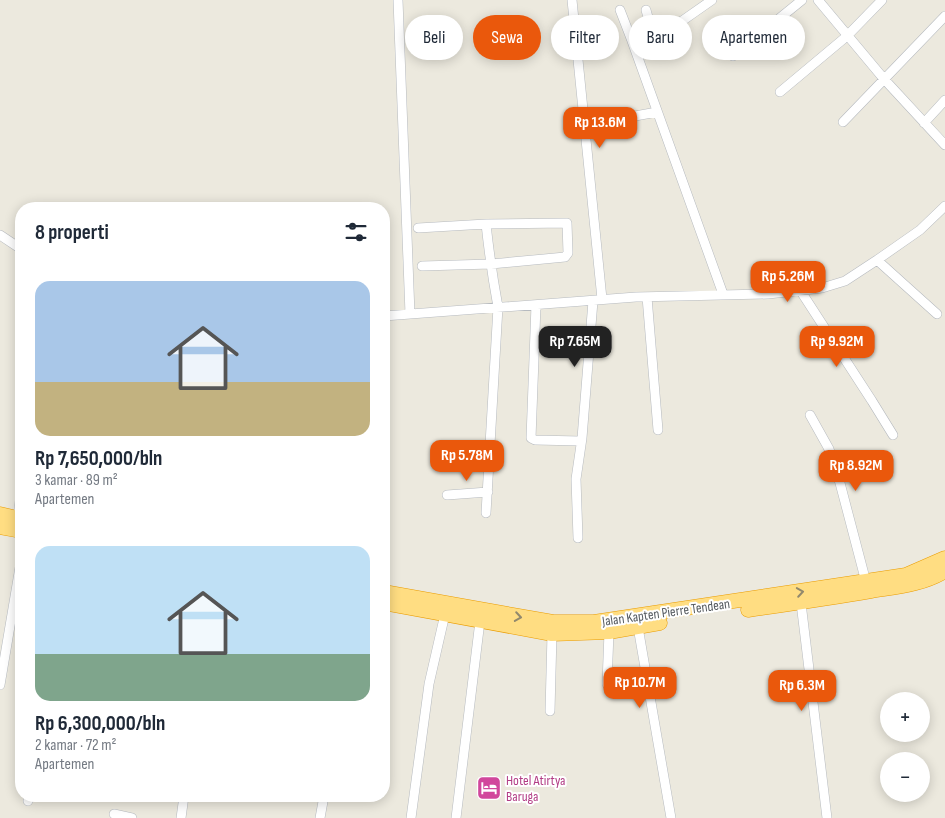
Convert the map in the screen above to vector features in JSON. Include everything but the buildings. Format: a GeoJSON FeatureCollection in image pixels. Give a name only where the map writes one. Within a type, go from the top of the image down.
{"type":"FeatureCollection","features":[{"type":"Feature","properties":{"kind":"highway"},"geometry":{"type":"LineString","coordinates":[[0,514],[15,520]]}},
{"type":"Feature","properties":{"kind":"highway"},"geometry":{"type":"LineString","coordinates":[[0,527],[15,523]]}},
{"type":"Feature","properties":{"kind":"highway","name":"Jalan Kapten Pierre Tendean"},"geometry":{"type":"LineString","coordinates":[[390,604],[552,634],[609,632],[913,572],[945,558]]}},
{"type":"Feature","properties":{"kind":"highway","name":"Jalan Kapten Pierre Tendean"},"geometry":{"type":"LineString","coordinates":[[390,593],[553,622],[594,622],[746,605],[801,603],[903,586],[938,576],[945,571]]}},
{"type":"Feature","properties":{"kind":"street"},"geometry":{"type":"LineString","coordinates":[[398,0],[410,314]]}},
{"type":"Feature","properties":{"kind":"street"},"geometry":{"type":"LineString","coordinates":[[572,0],[586,126],[597,300],[576,479],[578,538]]}},
{"type":"Feature","properties":{"kind":"street"},"geometry":{"type":"LineString","coordinates":[[691,15],[712,0]]}},
{"type":"Feature","properties":{"kind":"street"},"geometry":{"type":"LineString","coordinates":[[784,15],[802,0]]}},
{"type":"Feature","properties":{"kind":"street"},"geometry":{"type":"LineString","coordinates":[[818,0],[884,79],[945,145]]}},
{"type":"Feature","properties":{"kind":"street"},"geometry":{"type":"LineString","coordinates":[[780,92],[847,36],[882,0]]}},
{"type":"Feature","properties":{"kind":"street"},"geometry":{"type":"LineString","coordinates":[[620,10],[629,33]]}},
{"type":"Feature","properties":{"kind":"street"},"geometry":{"type":"LineString","coordinates":[[646,10],[647,15]]}},
{"type":"Feature","properties":{"kind":"street"},"geometry":{"type":"LineString","coordinates":[[842,122],[945,16]]}},
{"type":"Feature","properties":{"kind":"street"},"geometry":{"type":"LineString","coordinates":[[639,60],[723,294]]}},
{"type":"Feature","properties":{"kind":"street"},"geometry":{"type":"LineString","coordinates":[[924,123],[945,100]]}},
{"type":"Feature","properties":{"kind":"street"},"geometry":{"type":"LineString","coordinates":[[586,126],[657,112]]}},
{"type":"Feature","properties":{"kind":"street"},"geometry":{"type":"LineString","coordinates":[[390,316],[646,297],[768,294],[838,284],[920,230],[945,206]]}},
{"type":"Feature","properties":{"kind":"street"},"geometry":{"type":"LineString","coordinates":[[418,228],[565,221],[568,226],[568,253],[565,257],[491,264],[422,266]]}},
{"type":"Feature","properties":{"kind":"street"},"geometry":{"type":"LineString","coordinates":[[486,224],[498,307],[486,513]]}},
{"type":"Feature","properties":{"kind":"street"},"geometry":{"type":"LineString","coordinates":[[0,235],[15,245]]}},
{"type":"Feature","properties":{"kind":"street"},"geometry":{"type":"LineString","coordinates":[[877,260],[937,314]]}},
{"type":"Feature","properties":{"kind":"street"},"geometry":{"type":"LineString","coordinates":[[800,290],[872,401],[892,436]]}},
{"type":"Feature","properties":{"kind":"street"},"geometry":{"type":"LineString","coordinates":[[646,297],[658,430]]}},
{"type":"Feature","properties":{"kind":"street"},"geometry":{"type":"LineString","coordinates":[[536,305],[531,438],[535,440],[580,441]]}},
{"type":"Feature","properties":{"kind":"street"},"geometry":{"type":"LineString","coordinates":[[810,415],[829,449],[866,582]]}},
{"type":"Feature","properties":{"kind":"street"},"geometry":{"type":"LineString","coordinates":[[452,457],[490,456]]}},
{"type":"Feature","properties":{"kind":"street"},"geometry":{"type":"LineString","coordinates":[[447,495],[488,492]]}},
{"type":"Feature","properties":{"kind":"street"},"geometry":{"type":"LineString","coordinates":[[0,685],[15,596]]}},
{"type":"Feature","properties":{"kind":"street"},"geometry":{"type":"LineString","coordinates":[[801,603],[826,818]]}},
{"type":"Feature","properties":{"kind":"street"},"geometry":{"type":"LineString","coordinates":[[411,818],[429,684],[445,614]]}},
{"type":"Feature","properties":{"kind":"street"},"geometry":{"type":"LineString","coordinates":[[456,818],[480,621]]}},
{"type":"Feature","properties":{"kind":"street"},"geometry":{"type":"LineString","coordinates":[[638,626],[671,818]]}},
{"type":"Feature","properties":{"kind":"street"},"geometry":{"type":"LineString","coordinates":[[606,684],[609,632]]}},
{"type":"Feature","properties":{"kind":"street"},"geometry":{"type":"LineString","coordinates":[[550,711],[552,634]]}},
{"type":"Feature","properties":{"kind":"street"},"geometry":{"type":"LineString","coordinates":[[181,818],[183,802]]}},
{"type":"Feature","properties":{"kind":"street"},"geometry":{"type":"LineString","coordinates":[[320,818],[323,802]]}},
{"type":"Feature","properties":{"kind":"street"},"geometry":{"type":"LineString","coordinates":[[114,814],[132,818]]}},
{"type":"Feature","properties":{"kind":"place","name":"Hotel Atirtya Baruga"},"geometry":{"type":"Point","coordinates":[489,788]}}]}
